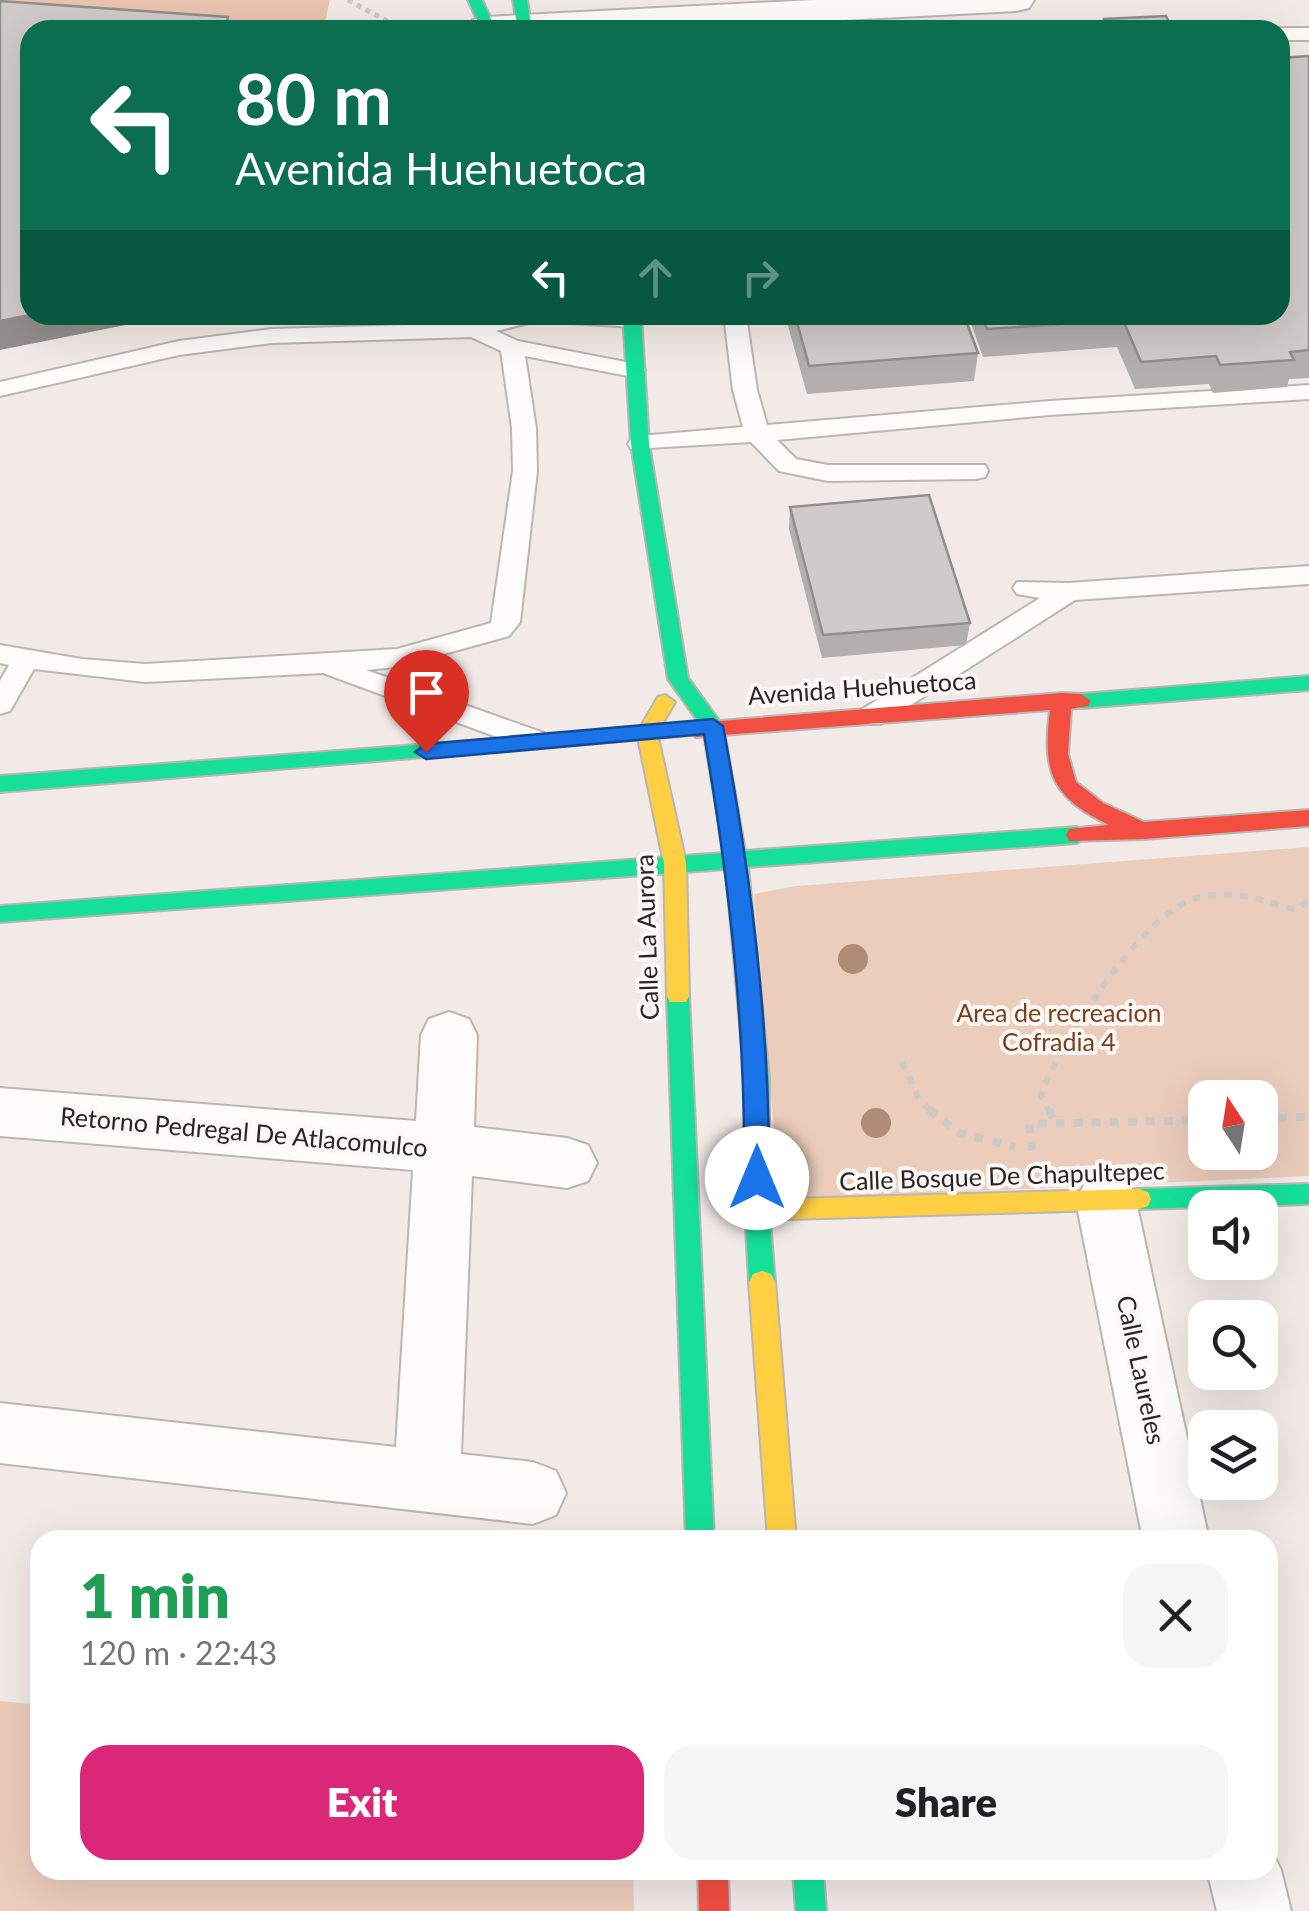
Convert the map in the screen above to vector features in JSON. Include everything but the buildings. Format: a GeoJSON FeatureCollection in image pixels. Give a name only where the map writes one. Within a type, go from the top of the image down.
{"type":"FeatureCollection","features":[{"type":"Feature","properties":{"kind":"street"},"geometry":{"type":"LineString","coordinates":[[483,19],[1016,0]]}},
{"type":"Feature","properties":{"kind":"street"},"geometry":{"type":"LineString","coordinates":[[633,325],[640,444],[678,680],[713,726],[736,859],[758,1080],[756,1210],[781,1530]]}},
{"type":"Feature","properties":{"kind":"street"},"geometry":{"type":"LineString","coordinates":[[646,733],[678,680]]}},
{"type":"Feature","properties":{"kind":"street","name":"Avenida Huehuetoca"},"geometry":{"type":"LineString","coordinates":[[0,784],[1309,683]]}},
{"type":"Feature","properties":{"kind":"street"},"geometry":{"type":"LineString","coordinates":[[1062,700],[1053,744],[1055,770],[1064,788],[1081,803],[1144,832]]}},
{"type":"Feature","properties":{"kind":"street","name":"Calle La Aurora"},"geometry":{"type":"LineString","coordinates":[[646,733],[675,862],[680,1115],[700,1530]]}},
{"type":"Feature","properties":{"kind":"street"},"geometry":{"type":"LineString","coordinates":[[0,914],[1309,818]]}},
{"type":"Feature","properties":{"kind":"street"},"geometry":{"type":"LineString","coordinates":[[450,1035],[446,1148],[566,1163]]}},
{"type":"Feature","properties":{"kind":"street","name":"Retorno Pedregal De Atlacomulco"},"geometry":{"type":"LineString","coordinates":[[0,1112],[446,1148],[427,1480]]}},
{"type":"Feature","properties":{"kind":"street","name":"Calle Bosque De Chapultepec"},"geometry":{"type":"LineString","coordinates":[[756,1210],[1309,1194]]}},
{"type":"Feature","properties":{"kind":"street","name":"Calle Laureles"},"geometry":{"type":"LineString","coordinates":[[1106,1200],[1174,1530]]}},
{"type":"Feature","properties":{"kind":"street"},"geometry":{"type":"LineString","coordinates":[[0,1433],[533,1493]]}},
{"type":"Feature","properties":{"kind":"street"},"geometry":{"type":"LineString","coordinates":[[713,1880],[714,1911]]}},
{"type":"Feature","properties":{"kind":"street"},"geometry":{"type":"LineString","coordinates":[[809,1880],[811,1911]]}},
{"type":"Feature","properties":{"kind":"street"},"geometry":{"type":"LineString","coordinates":[[1246,1880],[1254,1911]]}},
{"type":"Feature","properties":{"kind":"lane"},"geometry":{"type":"LineString","coordinates":[[0,389],[216,343],[272,336],[474,330],[494,325]]}},
{"type":"Feature","properties":{"kind":"lane"},"geometry":{"type":"LineString","coordinates":[[736,325],[745,390],[757,434],[773,455],[788,465],[828,473],[976,470]]}},
{"type":"Feature","properties":{"kind":"lane"},"geometry":{"type":"LineString","coordinates":[[474,330],[512,346],[634,370]]}},
{"type":"Feature","properties":{"kind":"lane"},"geometry":{"type":"LineString","coordinates":[[0,704],[14,656],[82,668],[145,673],[324,664],[397,658],[493,634],[505,626],[524,471],[524,428],[512,346]]}},
{"type":"Feature","properties":{"kind":"lane"},"geometry":{"type":"LineString","coordinates":[[640,444],[1010,411],[1309,392]]}},
{"type":"Feature","properties":{"kind":"lane"},"geometry":{"type":"LineString","coordinates":[[1026,588],[1069,592],[1309,576]]}},
{"type":"Feature","properties":{"kind":"lane"},"geometry":{"type":"LineString","coordinates":[[870,717],[1069,592]]}},
{"type":"Feature","properties":{"kind":"lane"},"geometry":{"type":"LineString","coordinates":[[324,664],[542,743]]}},
{"type":"Feature","properties":{"kind":"path"},"geometry":{"type":"LineString","coordinates":[[348,0],[385,20]]}},
{"type":"Feature","properties":{"kind":"path"},"geometry":{"type":"LineString","coordinates":[[1056,1123],[1041,1095],[1052,1061],[1165,913],[1198,897],[1222,893],[1245,895],[1295,910],[1309,900]]}},
{"type":"Feature","properties":{"kind":"path"},"geometry":{"type":"LineString","coordinates":[[902,1062],[927,1111],[968,1138],[990,1145],[1032,1147],[1029,1124],[1188,1120]]}},
{"type":"Feature","properties":{"kind":"path"},"geometry":{"type":"LineString","coordinates":[[1278,1118],[1309,1117]]}},
{"type":"Feature","properties":{"kind":"green space","name":"Area de recreacion Cofradia 4"},"geometry":{"type":"Polygon","coordinates":[[[1309,847],[1309,1176],[780,1200],[754,894],[796,886],[1309,847]]]}},
{"type":"Feature","properties":{"kind":"green space"},"geometry":{"type":"Polygon","coordinates":[[[0,1701],[30,1704],[30,1880],[633,1880],[634,1911],[0,1911],[0,1701]]]}},
{"type":"Feature","properties":{"kind":"shaded area"},"geometry":{"type":"Polygon","coordinates":[[[0,0],[330,0],[325,20],[20,20],[20,27],[0,27],[0,0]]]}},
{"type":"Feature","properties":{"kind":"traffic: fast"},"geometry":{"type":"LineString","coordinates":[[475,0],[484,20]]}},
{"type":"Feature","properties":{"kind":"traffic: fast"},"geometry":{"type":"LineString","coordinates":[[520,0],[523,20]]}},
{"type":"Feature","properties":{"kind":"traffic: fast"},"geometry":{"type":"LineString","coordinates":[[633,325],[640,444],[678,679],[713,726],[736,859],[757,1079],[757,1210],[762,1282]]}},
{"type":"Feature","properties":{"kind":"traffic: fast"},"geometry":{"type":"LineString","coordinates":[[1081,701],[1309,683]]}},
{"type":"Feature","properties":{"kind":"traffic: fast"},"geometry":{"type":"LineString","coordinates":[[0,784],[696,730]]}},
{"type":"Feature","properties":{"kind":"traffic: fast"},"geometry":{"type":"LineString","coordinates":[[0,914],[1077,835]]}},
{"type":"Feature","properties":{"kind":"traffic: fast"},"geometry":{"type":"LineString","coordinates":[[678,996],[700,1530]]}},
{"type":"Feature","properties":{"kind":"traffic: fast"},"geometry":{"type":"LineString","coordinates":[[1139,1199],[1309,1194]]}},
{"type":"Feature","properties":{"kind":"traffic: fast"},"geometry":{"type":"LineString","coordinates":[[809,1880],[811,1911]]}},
{"type":"Feature","properties":{"kind":"traffic: slow"},"geometry":{"type":"LineString","coordinates":[[665,702],[647,733],[675,863],[678,996]]}},
{"type":"Feature","properties":{"kind":"traffic: slow"},"geometry":{"type":"LineString","coordinates":[[757,1210],[1139,1199]]}},
{"type":"Feature","properties":{"kind":"traffic: slow"},"geometry":{"type":"LineString","coordinates":[[762,1282],[781,1530]]}},
{"type":"Feature","properties":{"kind":"traffic: jam"},"geometry":{"type":"LineString","coordinates":[[1062,700],[1057,754],[1068,787],[1096,809],[1144,831]]}},
{"type":"Feature","properties":{"kind":"traffic: jam"},"geometry":{"type":"LineString","coordinates":[[696,730],[1081,701]]}},
{"type":"Feature","properties":{"kind":"traffic: jam"},"geometry":{"type":"LineString","coordinates":[[1077,835],[1309,818]]}},
{"type":"Feature","properties":{"kind":"traffic: jam"},"geometry":{"type":"LineString","coordinates":[[713,1880],[714,1911]]}},
{"type":"Feature","properties":{"kind":"route"},"geometry":{"type":"LineString","coordinates":[[426,752],[713,726],[736,859],[758,1080],[757,1178]]}}]}
